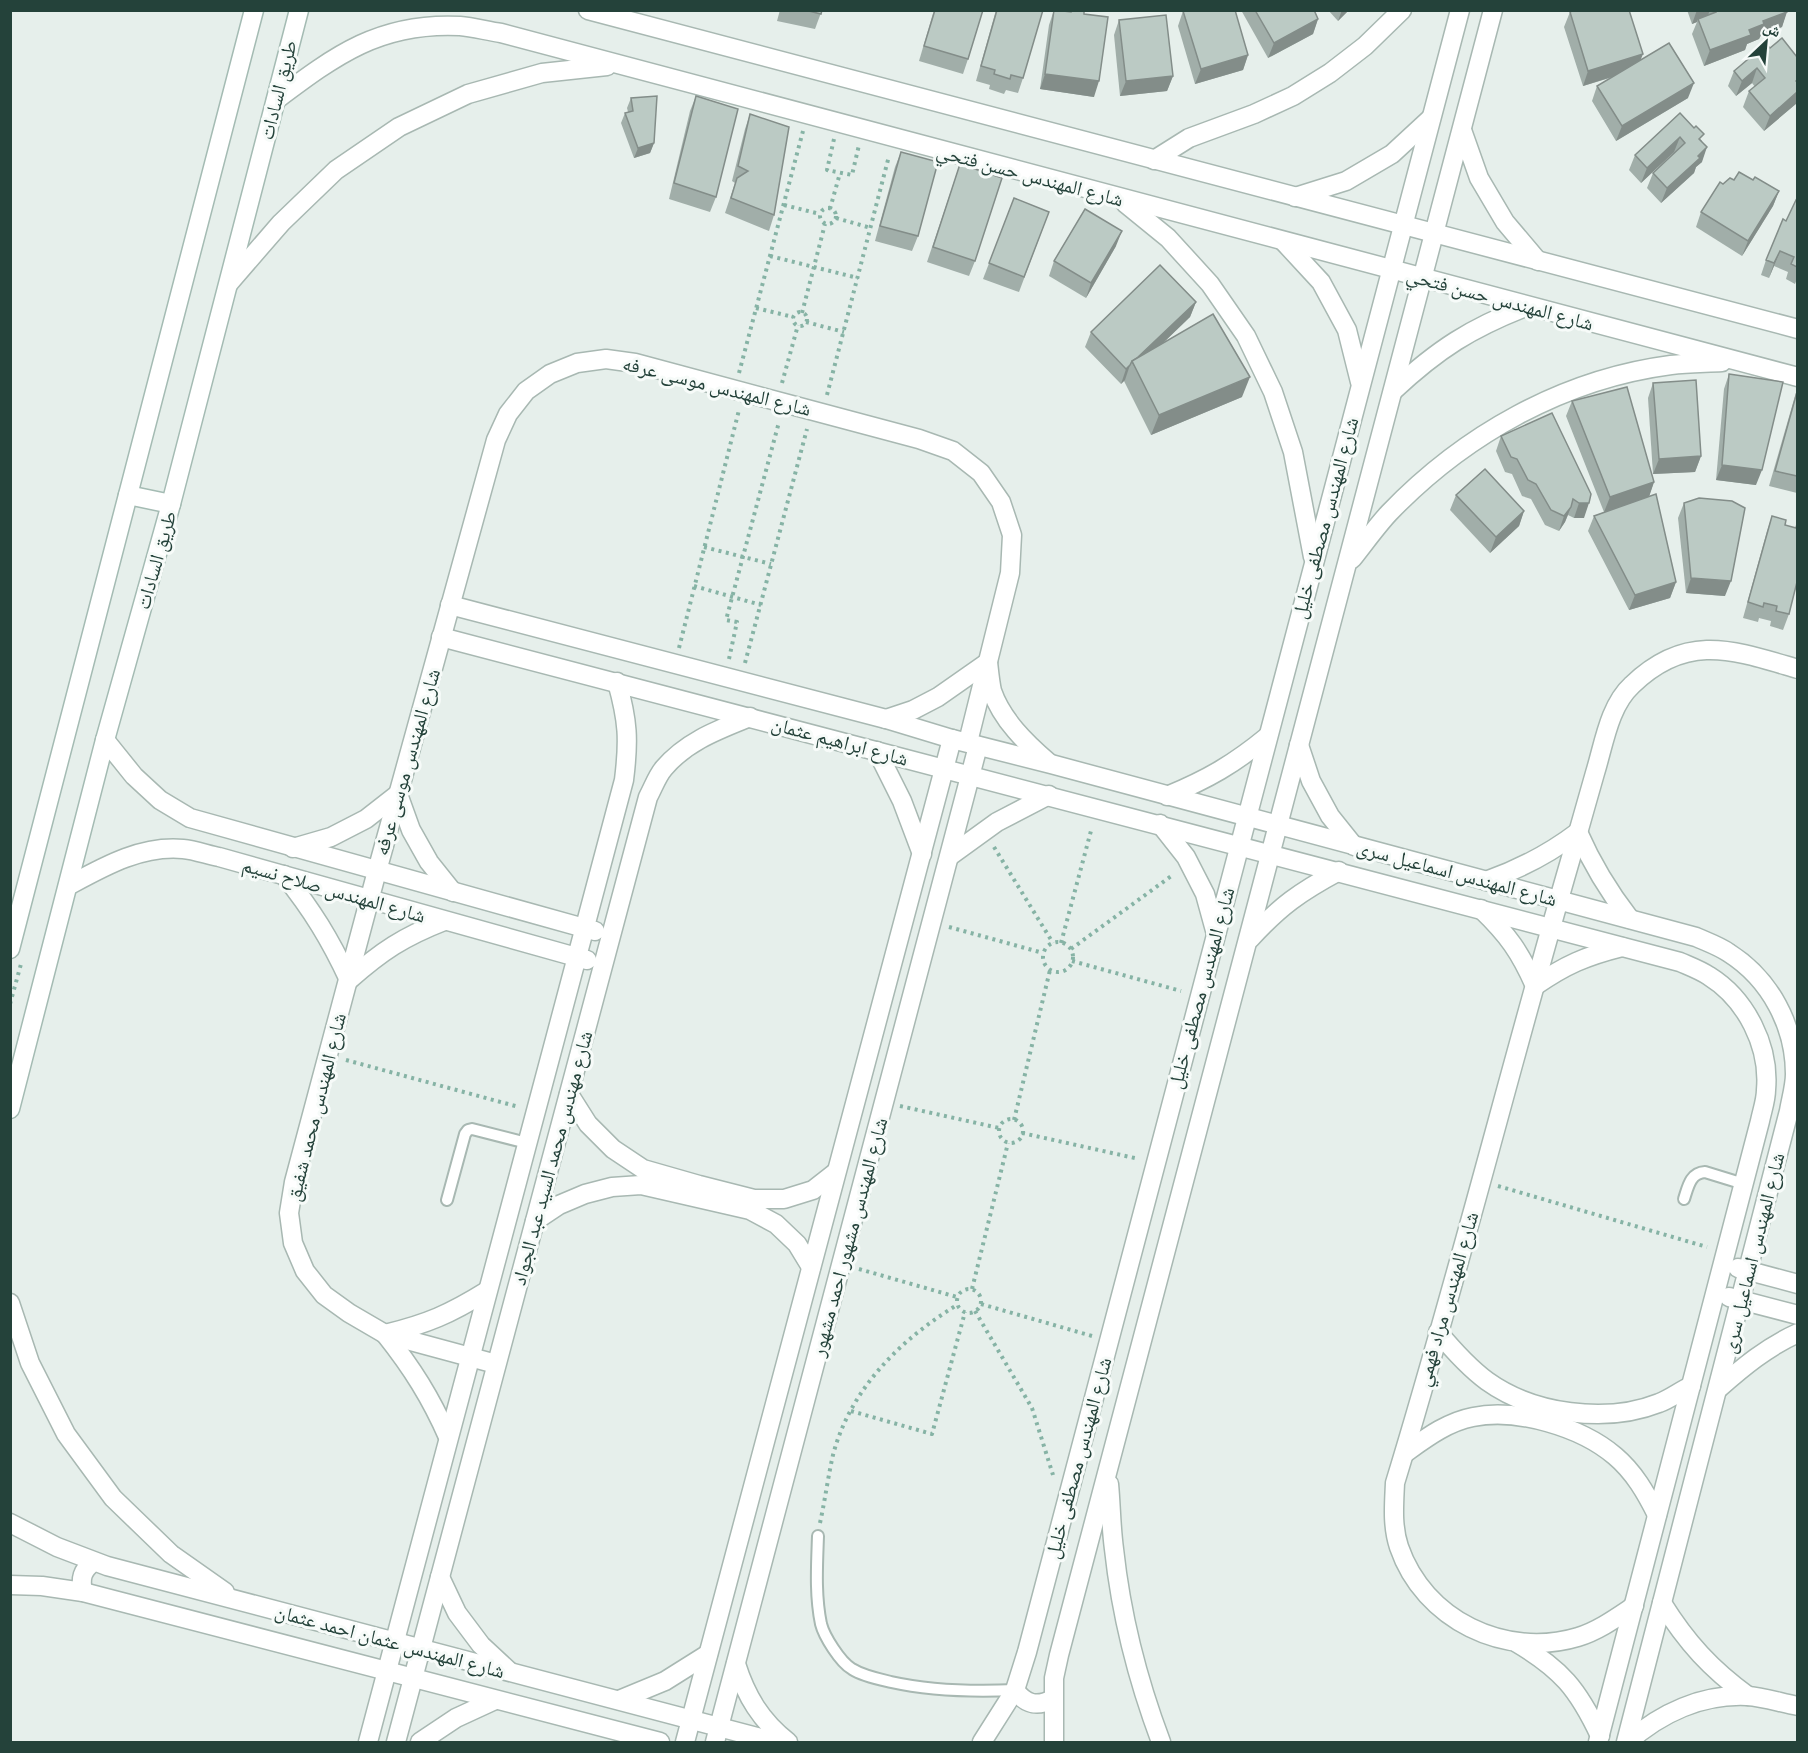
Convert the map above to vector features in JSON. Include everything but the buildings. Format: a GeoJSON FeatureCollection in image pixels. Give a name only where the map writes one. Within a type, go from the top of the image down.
{"type":"FeatureCollection","features":[{"type":"Feature","properties":{"kind":"street"},"geometry":{"type":"LineString","coordinates":[[10,949],[254,10]]}},
{"type":"Feature","properties":{"kind":"street","name":"طريق السادات"},"geometry":{"type":"LineString","coordinates":[[10,1109],[105,741],[171,504],[299,10]]}},
{"type":"Feature","properties":{"kind":"street"},"geometry":{"type":"LineString","coordinates":[[588,10],[1797,329]]}},
{"type":"Feature","properties":{"kind":"street"},"geometry":{"type":"LineString","coordinates":[[613,10],[628,21]]}},
{"type":"Feature","properties":{"kind":"street"},"geometry":{"type":"LineString","coordinates":[[1154,160],[1189,138],[1254,114],[1293,96],[1330,73],[1365,46],[1402,10]]}},
{"type":"Feature","properties":{"kind":"street","name":"شارع المهندس مصطفى خليل"},"geometry":{"type":"LineString","coordinates":[[982,1743],[1015,1690],[1027,1652],[1460,10]]}},
{"type":"Feature","properties":{"kind":"street","name":"شارع المهندس مصطفى خليل"},"geometry":{"type":"LineString","coordinates":[[1054,1743],[1054,1678],[1059,1654],[1493,10]]}},
{"type":"Feature","properties":{"kind":"street","name":"شارع المهندس حسن فتحي"},"geometry":{"type":"LineString","coordinates":[[276,100],[345,51],[381,35],[421,27],[461,26],[501,33],[1797,377]]}},
{"type":"Feature","properties":{"kind":"street"},"geometry":{"type":"LineString","coordinates":[[229,283],[281,224],[336,170],[399,127],[468,94],[531,76],[618,65]]}},
{"type":"Feature","properties":{"kind":"street"},"geometry":{"type":"LineString","coordinates":[[1295,197],[1346,181],[1392,154],[1431,118]]}},
{"type":"Feature","properties":{"kind":"street"},"geometry":{"type":"LineString","coordinates":[[1462,130],[1479,178],[1505,222],[1538,261]]}},
{"type":"Feature","properties":{"kind":"street"},"geometry":{"type":"LineString","coordinates":[[1119,198],[1168,238],[1210,284],[1246,336],[1273,392],[1293,452],[1314,560]]}},
{"type":"Feature","properties":{"kind":"street"},"geometry":{"type":"LineString","coordinates":[[1284,242],[1321,282],[1347,330],[1361,383]]}},
{"type":"Feature","properties":{"kind":"street"},"geometry":{"type":"LineString","coordinates":[[1393,391],[1422,363],[1455,340],[1490,320],[1528,306]]}},
{"type":"Feature","properties":{"kind":"street","name":"شارع المهندس موسى عرفه"},"geometry":{"type":"LineString","coordinates":[[376,871],[496,440],[507,414],[526,391],[550,374],[577,363],[606,359],[635,363],[919,439],[952,451],[981,473],[1001,501],[1012,535],[1010,573],[966,742]]}},
{"type":"Feature","properties":{"kind":"street"},"geometry":{"type":"LineString","coordinates":[[1347,565],[1388,514],[1435,469],[1497,426],[1545,401],[1607,378],[1671,365],[1736,361]]}},
{"type":"Feature","properties":{"kind":"street"},"geometry":{"type":"LineString","coordinates":[[128,495],[171,504]]}},
{"type":"Feature","properties":{"kind":"street","name":"شارع ابراهيم عثمان"},"geometry":{"type":"LineString","coordinates":[[450,605],[886,719],[1246,817]]}},
{"type":"Feature","properties":{"kind":"street","name":"شارع ابراهيم عثمان"},"geometry":{"type":"LineString","coordinates":[[441,637],[1239,845]]}},
{"type":"Feature","properties":{"kind":"street","name":"شارع المهندس مراد فهمي"},"geometry":{"type":"LineString","coordinates":[[1634,1606],[1608,1624],[1579,1637],[1547,1643],[1515,1642],[1485,1635],[1456,1621],[1431,1601],[1412,1575],[1399,1546],[1393,1515],[1395,1483],[1612,715],[1629,687],[1654,665],[1684,652],[1717,649],[1749,655],[1797,669]]}},
{"type":"Feature","properties":{"kind":"street"},"geometry":{"type":"LineString","coordinates":[[886,719],[913,710],[938,697],[988,662],[992,691],[1007,719],[1027,743],[1051,764]]}},
{"type":"Feature","properties":{"kind":"street","name":"شارع مهندس محمد السيد عبد الجواد"},"geometry":{"type":"LineString","coordinates":[[368,1743],[626,769],[628,747],[626,714],[617,682]]}},
{"type":"Feature","properties":{"kind":"street","name":"شارع مهندس محمد السيد عبد الجواد"},"geometry":{"type":"LineString","coordinates":[[396,1743],[648,797],[663,770],[685,748],[712,733],[750,717]]}},
{"type":"Feature","properties":{"kind":"street"},"geometry":{"type":"LineString","coordinates":[[1167,796],[1204,781],[1229,766],[1268,735]]}},
{"type":"Feature","properties":{"kind":"street","name":"شارع المهندس صلاح نسيم"},"geometry":{"type":"LineString","coordinates":[[105,741],[134,776],[151,792],[190,818],[611,936]]}},
{"type":"Feature","properties":{"kind":"street","name":"شارع المهندس مشهور احمد مشهور"},"geometry":{"type":"LineString","coordinates":[[685,1743],[810,1267],[945,768],[966,742]]}},
{"type":"Feature","properties":{"kind":"street","name":"شارع المهندس مشهور احمد مشهور"},"geometry":{"type":"LineString","coordinates":[[717,1735],[950,856],[970,775],[966,742]]}},
{"type":"Feature","properties":{"kind":"street"},"geometry":{"type":"LineString","coordinates":[[1299,745],[1311,782],[1330,816],[1354,846]]}},
{"type":"Feature","properties":{"kind":"street"},"geometry":{"type":"LineString","coordinates":[[877,751],[902,801],[922,854]]}},
{"type":"Feature","properties":{"kind":"street"},"geometry":{"type":"LineString","coordinates":[[293,848],[331,837],[366,819],[398,794],[411,830],[429,862],[453,892]]}},
{"type":"Feature","properties":{"kind":"street"},"geometry":{"type":"LineString","coordinates":[[950,856],[984,831],[1049,795]]}},
{"type":"Feature","properties":{"kind":"street","name":"شارع المهندس اسماعيل سرى"},"geometry":{"type":"LineString","coordinates":[[1246,817],[1696,937],[1729,952],[1757,975],[1778,1005],[1791,1039],[1795,1075],[1789,1111],[1627,1743]]}},
{"type":"Feature","properties":{"kind":"street"},"geometry":{"type":"LineString","coordinates":[[1160,824],[1189,864],[1204,894],[1216,934]]}},
{"type":"Feature","properties":{"kind":"street"},"geometry":{"type":"LineString","coordinates":[[1486,881],[1519,869],[1550,853],[1578,832],[1592,864],[1609,892],[1630,919]]}},
{"type":"Feature","properties":{"kind":"street","name":"شارع المهندس اسماعيل سرى"},"geometry":{"type":"LineString","coordinates":[[1239,845],[1680,962],[1710,976],[1735,998],[1753,1025],[1764,1056],[1767,1089],[1599,1739]]}},
{"type":"Feature","properties":{"kind":"street","name":"شارع المهندس صلاح نسيم"},"geometry":{"type":"LineString","coordinates":[[68,886],[107,865],[143,852],[182,849],[219,857],[603,965]]}},
{"type":"Feature","properties":{"kind":"street","name":"شارع المهندس محمد شفيق"},"geometry":{"type":"LineString","coordinates":[[376,871],[294,1182],[289,1213],[293,1243],[305,1271],[324,1295],[349,1313],[385,1334],[496,1364]]}},
{"type":"Feature","properties":{"kind":"street"},"geometry":{"type":"LineString","coordinates":[[1247,942],[1273,913],[1304,889],[1339,871]]}},
{"type":"Feature","properties":{"kind":"street"},"geometry":{"type":"LineString","coordinates":[[284,876],[310,907],[332,942],[349,980],[385,950],[409,935],[444,921]]}},
{"type":"Feature","properties":{"kind":"street"},"geometry":{"type":"LineString","coordinates":[[1479,908],[1503,930],[1521,956],[1534,986],[1562,967],[1592,954],[1624,947]]}},
{"type":"Feature","properties":{"kind":"street"},"geometry":{"type":"LineString","coordinates":[[569,1094],[588,1124],[613,1149],[643,1169],[750,1210],[776,1224],[797,1244],[810,1267]]}},
{"type":"Feature","properties":{"kind":"street"},"geometry":{"type":"LineString","coordinates":[[535,1221],[559,1205],[585,1194],[612,1187],[641,1185],[754,1199],[784,1199],[813,1190],[836,1172]]}},
{"type":"Feature","properties":{"kind":"street"},"geometry":{"type":"LineString","coordinates":[[1725,1258],[1748,1271],[1797,1284]]}},
{"type":"Feature","properties":{"kind":"street"},"geometry":{"type":"LineString","coordinates":[[448,1437],[432,1400],[410,1366],[385,1334],[421,1325],[455,1311],[487,1291]]}},
{"type":"Feature","properties":{"kind":"street"},"geometry":{"type":"LineString","coordinates":[[1715,1293],[1797,1316]]}},
{"type":"Feature","properties":{"kind":"street"},"geometry":{"type":"LineString","coordinates":[[10,1303],[30,1363],[66,1434],[113,1498],[171,1554],[236,1600]]}},
{"type":"Feature","properties":{"kind":"street"},"geometry":{"type":"LineString","coordinates":[[1438,1332],[1461,1360],[1488,1382],[1552,1416],[1615,1456],[1640,1483],[1658,1515]]}},
{"type":"Feature","properties":{"kind":"street"},"geometry":{"type":"LineString","coordinates":[[1718,1389],[1749,1362],[1783,1339],[1797,1333]]}},
{"type":"Feature","properties":{"kind":"street"},"geometry":{"type":"LineString","coordinates":[[1405,1453],[1436,1430],[1473,1417],[1625,1413],[1659,1403],[1691,1386]]}},
{"type":"Feature","properties":{"kind":"street"},"geometry":{"type":"LineString","coordinates":[[1108,1468],[1114,1549],[1127,1630],[1161,1743]]}},
{"type":"Feature","properties":{"kind":"street","name":"شارع المهندس عثمان احمد عثمان"},"geometry":{"type":"LineString","coordinates":[[10,1523],[57,1548],[93,1562],[690,1719],[717,1735],[776,1743]]}},
{"type":"Feature","properties":{"kind":"street"},"geometry":{"type":"LineString","coordinates":[[83,1592],[81,1581],[84,1569],[93,1562]]}},
{"type":"Feature","properties":{"kind":"street"},"geometry":{"type":"LineString","coordinates":[[440,1577],[457,1612],[481,1645],[510,1672]]}},
{"type":"Feature","properties":{"kind":"street","name":"شارع المهندس عثمان احمد عثمان"},"geometry":{"type":"LineString","coordinates":[[10,1585],[42,1586],[83,1592],[495,1700],[619,1737],[660,1743]]}},
{"type":"Feature","properties":{"kind":"street"},"geometry":{"type":"LineString","coordinates":[[1662,1603],[1679,1630],[1699,1655],[1748,1696]]}},
{"type":"Feature","properties":{"kind":"street","name":"شارع المهندس مراد فهمي"},"geometry":{"type":"LineString","coordinates":[[1515,1642],[1544,1659],[1568,1680],[1586,1706],[1599,1739]]}},
{"type":"Feature","properties":{"kind":"street"},"geometry":{"type":"LineString","coordinates":[[619,1700],[665,1681],[708,1654]]}},
{"type":"Feature","properties":{"kind":"street"},"geometry":{"type":"LineString","coordinates":[[736,1664],[744,1689],[757,1712],[788,1743]]}},
{"type":"Feature","properties":{"kind":"street"},"geometry":{"type":"LineString","coordinates":[[1015,1690],[1022,1699],[1032,1704],[1043,1704],[1053,1699]]}},
{"type":"Feature","properties":{"kind":"street"},"geometry":{"type":"LineString","coordinates":[[1627,1743],[1646,1727],[1669,1713],[1695,1703],[1721,1697],[1748,1696],[1797,1707]]}},
{"type":"Feature","properties":{"kind":"street"},"geometry":{"type":"LineString","coordinates":[[420,1743],[456,1718],[495,1700]]}},
{"type":"Feature","properties":{"kind":"lane"},"geometry":{"type":"LineString","coordinates":[[447,1200],[468,1130],[472,1129],[527,1143]]}},
{"type":"Feature","properties":{"kind":"lane"},"geometry":{"type":"LineString","coordinates":[[1684,1199],[1692,1176],[1698,1172],[1744,1184]]}},
{"type":"Feature","properties":{"kind":"lane"},"geometry":{"type":"LineString","coordinates":[[818,1536],[817,1583],[821,1625],[835,1652],[851,1669],[874,1678],[918,1688],[965,1692],[1015,1690]]}},
{"type":"Feature","properties":{"kind":"path"},"geometry":{"type":"LineString","coordinates":[[675,664],[704,547],[756,308],[807,115]]}},
{"type":"Feature","properties":{"kind":"path"},"geometry":{"type":"LineString","coordinates":[[837,123],[827,170],[852,176],[862,130]]}},
{"type":"Feature","properties":{"kind":"path"},"geometry":{"type":"LineString","coordinates":[[733,679],[761,605],[771,564],[817,412],[844,332],[894,138]]}},
{"type":"Feature","properties":{"kind":"path"},"geometry":{"type":"LineString","coordinates":[[830,209],[840,173]]}},
{"type":"Feature","properties":{"kind":"path"},"geometry":{"type":"LineString","coordinates":[[784,205],[820,214]]}},
{"type":"Feature","properties":{"kind":"path"},"geometry":{"type":"LineString","coordinates":[[820,214],[822,210],[830,209]]}},
{"type":"Feature","properties":{"kind":"path"},"geometry":{"type":"LineString","coordinates":[[830,209],[836,218]]}},
{"type":"Feature","properties":{"kind":"path"},"geometry":{"type":"LineString","coordinates":[[820,214],[825,224]]}},
{"type":"Feature","properties":{"kind":"path"},"geometry":{"type":"LineString","coordinates":[[836,218],[871,228]]}},
{"type":"Feature","properties":{"kind":"path"},"geometry":{"type":"LineString","coordinates":[[825,224],[830,224],[836,218]]}},
{"type":"Feature","properties":{"kind":"path"},"geometry":{"type":"LineString","coordinates":[[802,313],[825,224]]}},
{"type":"Feature","properties":{"kind":"path"},"geometry":{"type":"LineString","coordinates":[[770,256],[858,278]]}},
{"type":"Feature","properties":{"kind":"path"},"geometry":{"type":"LineString","coordinates":[[756,308],[793,317]]}},
{"type":"Feature","properties":{"kind":"path"},"geometry":{"type":"LineString","coordinates":[[793,317],[795,314],[802,313]]}},
{"type":"Feature","properties":{"kind":"path"},"geometry":{"type":"LineString","coordinates":[[802,313],[806,322]]}},
{"type":"Feature","properties":{"kind":"path"},"geometry":{"type":"LineString","coordinates":[[793,317],[793,321],[798,325]]}},
{"type":"Feature","properties":{"kind":"path"},"geometry":{"type":"LineString","coordinates":[[798,325],[806,322],[844,332]]}},
{"type":"Feature","properties":{"kind":"path"},"geometry":{"type":"LineString","coordinates":[[733,679],[737,622],[726,620],[798,325]]}},
{"type":"Feature","properties":{"kind":"path"},"geometry":{"type":"LineString","coordinates":[[704,547],[771,564]]}},
{"type":"Feature","properties":{"kind":"path"},"geometry":{"type":"LineString","coordinates":[[694,586],[761,605]]}},
{"type":"Feature","properties":{"kind":"path"},"geometry":{"type":"LineString","coordinates":[[1061,943],[1097,808]]}},
{"type":"Feature","properties":{"kind":"path"},"geometry":{"type":"LineString","coordinates":[[984,831],[1053,943]]}},
{"type":"Feature","properties":{"kind":"path"},"geometry":{"type":"LineString","coordinates":[[1071,949],[1189,864]]}},
{"type":"Feature","properties":{"kind":"path"},"geometry":{"type":"LineString","coordinates":[[933,922],[1043,953]]}},
{"type":"Feature","properties":{"kind":"path"},"geometry":{"type":"LineString","coordinates":[[1014,1120],[1050,970],[1043,959],[1043,953],[1048,945],[1053,943],[1061,943],[1071,949]]}},
{"type":"Feature","properties":{"kind":"path"},"geometry":{"type":"LineString","coordinates":[[1050,970],[1064,970],[1072,961],[1071,949]]}},
{"type":"Feature","properties":{"kind":"path"},"geometry":{"type":"LineString","coordinates":[[1072,961],[1199,996]]}},
{"type":"Feature","properties":{"kind":"path"},"geometry":{"type":"LineString","coordinates":[[328,1055],[535,1111]]}},
{"type":"Feature","properties":{"kind":"path"},"geometry":{"type":"LineString","coordinates":[[885,1103],[999,1128]]}},
{"type":"Feature","properties":{"kind":"path"},"geometry":{"type":"LineString","coordinates":[[1014,1120],[1019,1122],[1022,1133],[1017,1141],[1008,1143],[999,1135],[999,1128],[1004,1121],[1014,1120]]}},
{"type":"Feature","properties":{"kind":"path"},"geometry":{"type":"LineString","coordinates":[[1022,1133],[1155,1163]]}},
{"type":"Feature","properties":{"kind":"path"},"geometry":{"type":"LineString","coordinates":[[972,1289],[1008,1143]]}},
{"type":"Feature","properties":{"kind":"path"},"geometry":{"type":"LineString","coordinates":[[1480,1181],[1725,1258]]}},
{"type":"Feature","properties":{"kind":"path"},"geometry":{"type":"LineString","coordinates":[[842,1264],[957,1297]]}},
{"type":"Feature","properties":{"kind":"path"},"geometry":{"type":"LineString","coordinates":[[972,1289],[978,1292],[981,1304],[975,1311],[965,1312],[957,1305],[957,1297],[960,1292],[972,1289]]}},
{"type":"Feature","properties":{"kind":"path"},"geometry":{"type":"LineString","coordinates":[[981,1304],[1109,1341]]}},
{"type":"Feature","properties":{"kind":"path"},"geometry":{"type":"LineString","coordinates":[[818,1536],[834,1453],[851,1411],[885,1361],[907,1339],[931,1320],[957,1305]]}},
{"type":"Feature","properties":{"kind":"path"},"geometry":{"type":"LineString","coordinates":[[975,1311],[1032,1408],[1054,1479]]}},
{"type":"Feature","properties":{"kind":"path"},"geometry":{"type":"LineString","coordinates":[[851,1411],[932,1434],[965,1312]]}}]}
